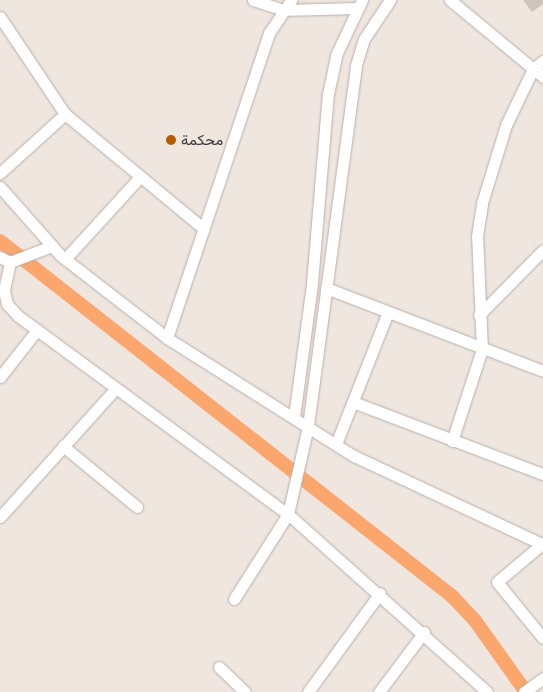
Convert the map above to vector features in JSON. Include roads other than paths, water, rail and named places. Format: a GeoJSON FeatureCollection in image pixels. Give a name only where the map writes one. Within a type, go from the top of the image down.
{"type":"FeatureCollection","features":[{"type":"Feature","properties":{"kind":"street"},"geometry":{"type":"LineString","coordinates":[[253,0],[283,10],[359,4],[336,55],[328,94],[312,283],[294,417]]}},
{"type":"Feature","properties":{"kind":"street"},"geometry":{"type":"LineString","coordinates":[[167,338],[269,33],[291,0]]}},
{"type":"Feature","properties":{"kind":"street"},"geometry":{"type":"LineString","coordinates":[[234,599],[288,514],[308,426],[356,65],[364,39],[390,0]]}},
{"type":"Feature","properties":{"kind":"street"},"geometry":{"type":"LineString","coordinates":[[450,0],[543,77]]}},
{"type":"Feature","properties":{"kind":"street"},"geometry":{"type":"LineString","coordinates":[[0,17],[65,114],[139,178],[204,229]]}},
{"type":"Feature","properties":{"kind":"street"},"geometry":{"type":"LineString","coordinates":[[452,441],[482,349],[479,315],[482,203],[506,125],[533,69],[543,61]]}},
{"type":"Feature","properties":{"kind":"street"},"geometry":{"type":"LineString","coordinates":[[0,173],[65,114]]}},
{"type":"Feature","properties":{"kind":"street"},"geometry":{"type":"LineString","coordinates":[[65,259],[139,178]]}},
{"type":"Feature","properties":{"kind":"street"},"geometry":{"type":"LineString","coordinates":[[0,187],[65,259],[167,338],[336,444],[542,543],[497,582],[543,638]]}},
{"type":"Feature","properties":{"kind":"street"},"geometry":{"type":"LineString","coordinates":[[52,246],[5,260],[4,290],[7,304],[37,330],[288,514],[424,632],[487,692]]}},
{"type":"Feature","properties":{"kind":"street"},"geometry":{"type":"LineString","coordinates":[[479,315],[543,250]]}},
{"type":"Feature","properties":{"kind":"street"},"geometry":{"type":"LineString","coordinates":[[326,288],[543,371]]}},
{"type":"Feature","properties":{"kind":"street"},"geometry":{"type":"LineString","coordinates":[[336,444],[388,312]]}},
{"type":"Feature","properties":{"kind":"street"},"geometry":{"type":"LineString","coordinates":[[0,377],[37,330]]}},
{"type":"Feature","properties":{"kind":"street"},"geometry":{"type":"LineString","coordinates":[[0,516],[116,388]]}},
{"type":"Feature","properties":{"kind":"street"},"geometry":{"type":"LineString","coordinates":[[353,402],[543,474]]}},
{"type":"Feature","properties":{"kind":"street"},"geometry":{"type":"LineString","coordinates":[[63,446],[137,507]]}},
{"type":"Feature","properties":{"kind":"street"},"geometry":{"type":"LineString","coordinates":[[308,692],[380,593]]}},
{"type":"Feature","properties":{"kind":"street"},"geometry":{"type":"LineString","coordinates":[[379,692],[424,632]]}},
{"type":"Feature","properties":{"kind":"street"},"geometry":{"type":"LineString","coordinates":[[219,667],[245,692]]}},
{"type":"Feature","properties":{"kind":"street"},"geometry":{"type":"LineString","coordinates":[[524,692],[543,678]]}},
{"type":"Feature","properties":{"kind":"waterway"},"geometry":{"type":"LineString","coordinates":[[0,241],[452,596],[476,622],[526,692]]}},
{"type":"Feature","properties":{"kind":"place","name":"محكمة"},"geometry":{"type":"Point","coordinates":[171,140]}}]}
